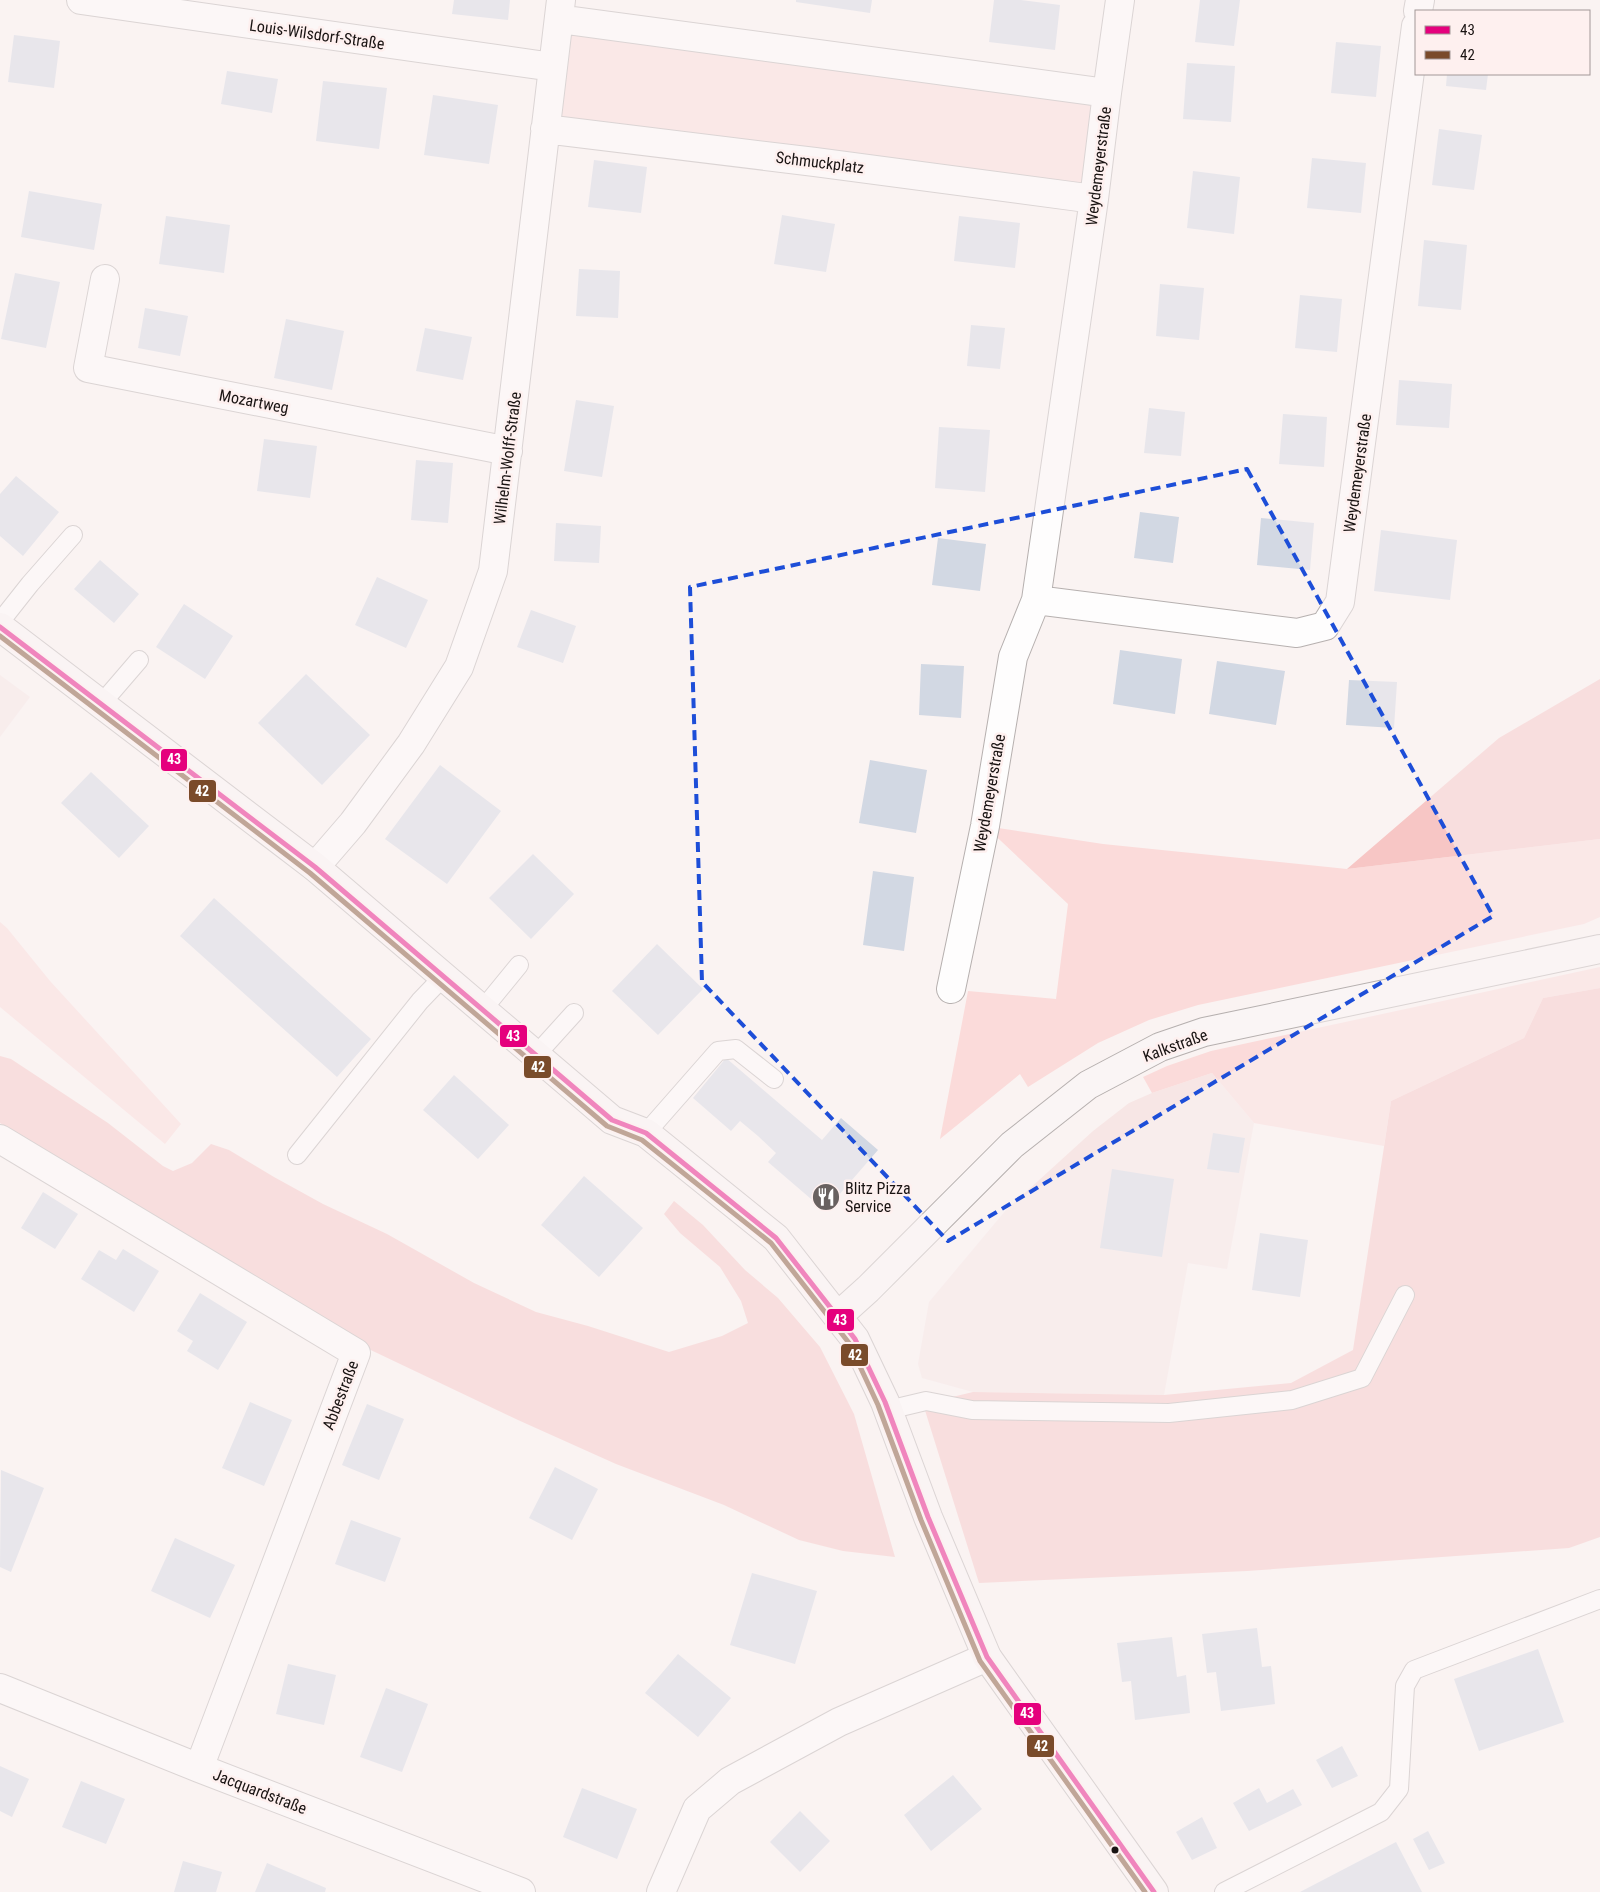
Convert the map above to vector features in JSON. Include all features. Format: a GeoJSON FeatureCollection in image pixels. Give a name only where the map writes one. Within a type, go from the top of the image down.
{"type":"FeatureCollection","features":[{"type":"Feature","properties":{"kind":"main road"},"geometry":{"type":"LineString","coordinates":[[0,627],[316,867],[612,1120],[646,1132],[776,1238],[855,1339],[888,1410],[928,1517],[987,1656],[1154,1892]]}},
{"type":"Feature","properties":{"kind":"main road","name":"Kalkstraße"},"geometry":{"type":"LineString","coordinates":[[838,1316],[868,1289],[1012,1144],[1088,1085],[1160,1047],[1204,1032],[1600,949]]}},
{"type":"Feature","properties":{"kind":"street","name":"Louis-Wilsdorf-Straße"},"geometry":{"type":"LineString","coordinates":[[80,0],[553,67]]}},
{"type":"Feature","properties":{"kind":"street","name":"Weydemeyerstraße"},"geometry":{"type":"LineString","coordinates":[[951,989],[985,826],[1013,657],[1036,600],[1094,200],[1120,0]]}},
{"type":"Feature","properties":{"kind":"street","name":"Wilhelm-Wolff-Straße"},"geometry":{"type":"LineString","coordinates":[[316,867],[353,823],[411,744],[459,666],[493,571],[560,9]]}},
{"type":"Feature","properties":{"kind":"street"},"geometry":{"type":"LineString","coordinates":[[560,9],[1107,93]]}},
{"type":"Feature","properties":{"kind":"street","name":"Weydemeyerstraße"},"geometry":{"type":"LineString","coordinates":[[1036,600],[1298,633],[1325,626],[1340,602],[1415,34]]}},
{"type":"Feature","properties":{"kind":"street","name":"Schmuckplatz"},"geometry":{"type":"LineString","coordinates":[[545,129],[805,160],[1094,200]]}},
{"type":"Feature","properties":{"kind":"street","name":"Mozartweg"},"geometry":{"type":"LineString","coordinates":[[105,279],[88,368],[508,451]]}},
{"type":"Feature","properties":{"kind":"street","name":"Abbestraße"},"geometry":{"type":"LineString","coordinates":[[0,1140],[356,1353],[199,1768]]}},
{"type":"Feature","properties":{"kind":"street"},"geometry":{"type":"LineString","coordinates":[[662,1892],[697,1809],[730,1781],[839,1722],[987,1656]]}},
{"type":"Feature","properties":{"kind":"street","name":"Jacquardstraße"},"geometry":{"type":"LineString","coordinates":[[0,1688],[199,1768],[520,1892]]}},
{"type":"Feature","properties":{"kind":"lane"},"geometry":{"type":"LineString","coordinates":[[0,622],[73,535]]}},
{"type":"Feature","properties":{"kind":"lane"},"geometry":{"type":"LineString","coordinates":[[102,704],[138,660]]}},
{"type":"Feature","properties":{"kind":"lane"},"geometry":{"type":"LineString","coordinates":[[483,1008],[519,965]]}},
{"type":"Feature","properties":{"kind":"lane"},"geometry":{"type":"LineString","coordinates":[[296,1155],[420,1001],[444,976]]}},
{"type":"Feature","properties":{"kind":"lane"},"geometry":{"type":"LineString","coordinates":[[536,1055],[574,1013]]}},
{"type":"Feature","properties":{"kind":"lane"},"geometry":{"type":"LineString","coordinates":[[646,1132],[718,1051],[736,1049],[774,1079]]}},
{"type":"Feature","properties":{"kind":"lane"},"geometry":{"type":"LineString","coordinates":[[888,1410],[926,1401],[972,1410],[1170,1413],[1292,1400],[1362,1378],[1405,1295]]}},
{"type":"Feature","properties":{"kind":"lane"},"geometry":{"type":"LineString","coordinates":[[1224,1892],[1381,1812],[1399,1789],[1405,1686],[1414,1670],[1600,1599]]}},
{"type":"Feature","properties":{"kind":"highlighted area"},"geometry":{"type":"Polygon","coordinates":[[[1247,469],[1493,916],[948,1241],[702,982],[690,587],[1247,469]]]}},
{"type":"Feature","properties":{"kind":"shaded area"},"geometry":{"type":"Polygon","coordinates":[[[559,19],[1107,93],[1094,199],[545,129],[559,19]]]}},
{"type":"Feature","properties":{"kind":"shaded area"},"geometry":{"type":"Polygon","coordinates":[[[0,675],[30,697],[0,737],[0,675]]]}},
{"type":"Feature","properties":{"kind":"shaded area"},"geometry":{"type":"Polygon","coordinates":[[[1600,679],[1600,839],[1347,869],[1499,738],[1600,679]]]}},
{"type":"Feature","properties":{"kind":"shaded area"},"geometry":{"type":"Polygon","coordinates":[[[985,826],[1103,844],[1347,869],[1600,839],[1600,917],[1584,924],[1198,1005],[1149,1020],[1098,1043],[1028,1087],[1020,1074],[940,1139],[968,991],[1056,999],[1068,904],[985,826]]]}},
{"type":"Feature","properties":{"kind":"shaded area"},"geometry":{"type":"Polygon","coordinates":[[[0,922],[50,981],[181,1124],[165,1144],[0,1007],[0,922]]]}},
{"type":"Feature","properties":{"kind":"shaded area"},"geometry":{"type":"Polygon","coordinates":[[[1600,967],[1600,988],[1543,998],[1524,1038],[1391,1101],[1384,1146],[1254,1123],[1212,1073],[1152,1093],[1143,1077],[1167,1066],[1211,1051],[1600,967]]]}},
{"type":"Feature","properties":{"kind":"shaded area"},"geometry":{"type":"Polygon","coordinates":[[[1600,988],[1600,1537],[1569,1548],[1247,1571],[979,1583],[923,1404],[973,1392],[1164,1395],[1291,1383],[1353,1350],[1391,1101],[1524,1038],[1543,998],[1600,988]]]}},
{"type":"Feature","properties":{"kind":"shaded area"},"geometry":{"type":"Polygon","coordinates":[[[0,1056],[11,1059],[108,1123],[163,1166],[173,1171],[192,1163],[211,1144],[229,1150],[323,1204],[387,1234],[474,1283],[536,1312],[588,1326],[669,1352],[722,1336],[748,1323],[741,1301],[720,1267],[680,1233],[664,1214],[674,1201],[703,1225],[745,1270],[778,1298],[820,1347],[854,1414],[895,1557],[843,1551],[799,1540],[724,1505],[616,1464],[356,1343],[199,1248],[0,1123],[0,1056]]]}},
{"type":"Feature","properties":{"kind":"shaded area"},"geometry":{"type":"Polygon","coordinates":[[[1212,1073],[1254,1123],[1227,1269],[1188,1263],[1164,1395],[973,1392],[922,1378],[918,1364],[929,1302],[1006,1210],[1093,1131],[1129,1103],[1152,1093],[1212,1073]]]}},
{"type":"Feature","properties":{"kind":"building"},"geometry":{"type":"Polygon","coordinates":[[[454,0],[510,0],[508,20],[452,14],[454,0]]]}},
{"type":"Feature","properties":{"kind":"building"},"geometry":{"type":"Polygon","coordinates":[[[796,0],[872,0],[870,13],[796,2],[796,0]]]}},
{"type":"Feature","properties":{"kind":"building"},"geometry":{"type":"Polygon","coordinates":[[[994,0],[1021,0],[1060,5],[1055,50],[989,42],[994,0]]]}},
{"type":"Feature","properties":{"kind":"building"},"geometry":{"type":"Polygon","coordinates":[[[1200,0],[1240,0],[1234,46],[1195,42],[1200,0]]]}},
{"type":"Feature","properties":{"kind":"building"},"geometry":{"type":"Polygon","coordinates":[[[14,35],[60,41],[54,88],[8,82],[14,35]]]}},
{"type":"Feature","properties":{"kind":"building"},"geometry":{"type":"Polygon","coordinates":[[[1336,42],[1381,46],[1376,97],[1331,93],[1336,42]]]}},
{"type":"Feature","properties":{"kind":"building"},"geometry":{"type":"Polygon","coordinates":[[[1187,63],[1235,66],[1231,122],[1183,119],[1187,63]]]}},
{"type":"Feature","properties":{"kind":"building"},"geometry":{"type":"Polygon","coordinates":[[[227,71],[278,79],[272,113],[221,104],[227,71]]]}},
{"type":"Feature","properties":{"kind":"building"},"geometry":{"type":"Polygon","coordinates":[[[1447,75],[1488,75],[1486,90],[1446,86],[1447,75]]]}},
{"type":"Feature","properties":{"kind":"building"},"geometry":{"type":"Polygon","coordinates":[[[323,81],[387,88],[379,149],[316,141],[323,81]]]}},
{"type":"Feature","properties":{"kind":"building"},"geometry":{"type":"Polygon","coordinates":[[[433,95],[498,105],[489,164],[424,155],[433,95]]]}},
{"type":"Feature","properties":{"kind":"building"},"geometry":{"type":"Polygon","coordinates":[[[1439,129],[1482,135],[1474,190],[1432,185],[1439,129]]]}},
{"type":"Feature","properties":{"kind":"building"},"geometry":{"type":"Polygon","coordinates":[[[1312,158],[1366,163],[1361,213],[1307,208],[1312,158]]]}},
{"type":"Feature","properties":{"kind":"building"},"geometry":{"type":"Polygon","coordinates":[[[594,160],[647,167],[641,213],[588,207],[594,160]]]}},
{"type":"Feature","properties":{"kind":"building"},"geometry":{"type":"Polygon","coordinates":[[[1193,171],[1240,177],[1234,234],[1187,228],[1193,171]]]}},
{"type":"Feature","properties":{"kind":"building"},"geometry":{"type":"Polygon","coordinates":[[[29,191],[102,204],[94,250],[21,237],[29,191]]]}},
{"type":"Feature","properties":{"kind":"building"},"geometry":{"type":"Polygon","coordinates":[[[782,215],[835,224],[826,272],[774,264],[782,215]]]}},
{"type":"Feature","properties":{"kind":"building"},"geometry":{"type":"Polygon","coordinates":[[[166,216],[230,225],[224,273],[159,264],[166,216]]]}},
{"type":"Feature","properties":{"kind":"building"},"geometry":{"type":"Polygon","coordinates":[[[959,216],[1020,223],[1015,268],[954,261],[959,216]]]}},
{"type":"Feature","properties":{"kind":"building"},"geometry":{"type":"Polygon","coordinates":[[[1424,240],[1467,245],[1461,310],[1418,306],[1424,240]]]}},
{"type":"Feature","properties":{"kind":"building"},"geometry":{"type":"Polygon","coordinates":[[[579,269],[620,271],[618,318],[576,316],[579,269]]]}},
{"type":"Feature","properties":{"kind":"building"},"geometry":{"type":"Polygon","coordinates":[[[15,273],[60,282],[46,348],[1,339],[15,273]]]}},
{"type":"Feature","properties":{"kind":"building"},"geometry":{"type":"Polygon","coordinates":[[[1160,284],[1204,288],[1199,340],[1156,336],[1160,284]]]}},
{"type":"Feature","properties":{"kind":"building"},"geometry":{"type":"Polygon","coordinates":[[[1300,295],[1342,299],[1337,352],[1295,348],[1300,295]]]}},
{"type":"Feature","properties":{"kind":"building"},"geometry":{"type":"Polygon","coordinates":[[[145,308],[188,316],[180,356],[138,348],[145,308]]]}},
{"type":"Feature","properties":{"kind":"building"},"geometry":{"type":"Polygon","coordinates":[[[286,319],[344,331],[332,390],[274,378],[286,319]]]}},
{"type":"Feature","properties":{"kind":"building"},"geometry":{"type":"Polygon","coordinates":[[[971,325],[1005,328],[1000,369],[967,366],[971,325]]]}},
{"type":"Feature","properties":{"kind":"building"},"geometry":{"type":"Polygon","coordinates":[[[425,328],[472,337],[463,380],[416,371],[425,328]]]}},
{"type":"Feature","properties":{"kind":"building"},"geometry":{"type":"Polygon","coordinates":[[[1399,380],[1452,384],[1449,428],[1396,425],[1399,380]]]}},
{"type":"Feature","properties":{"kind":"building"},"geometry":{"type":"Polygon","coordinates":[[[576,400],[614,406],[602,477],[564,471],[576,400]]]}},
{"type":"Feature","properties":{"kind":"building"},"geometry":{"type":"Polygon","coordinates":[[[1149,408],[1185,412],[1181,456],[1144,453],[1149,408]]]}},
{"type":"Feature","properties":{"kind":"building"},"geometry":{"type":"Polygon","coordinates":[[[1283,414],[1327,417],[1324,467],[1279,464],[1283,414]]]}},
{"type":"Feature","properties":{"kind":"building"},"geometry":{"type":"Polygon","coordinates":[[[939,427],[990,430],[985,492],[935,488],[939,427]]]}},
{"type":"Feature","properties":{"kind":"building"},"geometry":{"type":"Polygon","coordinates":[[[264,439],[317,446],[310,498],[257,491],[264,439]]]}},
{"type":"Feature","properties":{"kind":"building"},"geometry":{"type":"Polygon","coordinates":[[[416,460],[453,463],[448,523],[411,520],[416,460]]]}},
{"type":"Feature","properties":{"kind":"building"},"geometry":{"type":"Polygon","coordinates":[[[16,476],[59,512],[23,556],[0,536],[0,494],[16,476]]]}},
{"type":"Feature","properties":{"kind":"building"},"geometry":{"type":"Polygon","coordinates":[[[1140,512],[1179,517],[1173,563],[1134,558],[1140,512]]]}},
{"type":"Feature","properties":{"kind":"building"},"geometry":{"type":"Polygon","coordinates":[[[1261,518],[1314,523],[1310,570],[1257,565],[1261,518]]]}},
{"type":"Feature","properties":{"kind":"building"},"geometry":{"type":"Polygon","coordinates":[[[556,523],[601,526],[599,563],[554,561],[556,523]]]}},
{"type":"Feature","properties":{"kind":"building"},"geometry":{"type":"Polygon","coordinates":[[[1381,530],[1457,540],[1450,600],[1374,591],[1381,530]]]}},
{"type":"Feature","properties":{"kind":"building"},"geometry":{"type":"Polygon","coordinates":[[[938,538],[986,544],[980,591],[932,585],[938,538]]]}},
{"type":"Feature","properties":{"kind":"building"},"geometry":{"type":"Polygon","coordinates":[[[100,560],[139,594],[114,623],[74,589],[100,560]]]}},
{"type":"Feature","properties":{"kind":"building"},"geometry":{"type":"Polygon","coordinates":[[[377,577],[428,600],[406,648],[355,625],[377,577]]]}},
{"type":"Feature","properties":{"kind":"building"},"geometry":{"type":"Polygon","coordinates":[[[184,604],[233,636],[205,679],[156,647],[184,604]]]}},
{"type":"Feature","properties":{"kind":"building"},"geometry":{"type":"Polygon","coordinates":[[[531,610],[576,626],[563,663],[517,647],[531,610]]]}},
{"type":"Feature","properties":{"kind":"building"},"geometry":{"type":"Polygon","coordinates":[[[1120,650],[1182,659],[1175,714],[1113,704],[1120,650]]]}},
{"type":"Feature","properties":{"kind":"building"},"geometry":{"type":"Polygon","coordinates":[[[1217,661],[1285,671],[1276,725],[1209,714],[1217,661]]]}},
{"type":"Feature","properties":{"kind":"building"},"geometry":{"type":"Polygon","coordinates":[[[921,664],[964,666],[961,718],[919,715],[921,664]]]}},
{"type":"Feature","properties":{"kind":"building"},"geometry":{"type":"Polygon","coordinates":[[[306,674],[370,735],[322,785],[258,723],[306,674]]]}},
{"type":"Feature","properties":{"kind":"building"},"geometry":{"type":"Polygon","coordinates":[[[1349,680],[1397,682],[1394,728],[1346,725],[1349,680]]]}},
{"type":"Feature","properties":{"kind":"building"},"geometry":{"type":"Polygon","coordinates":[[[870,760],[927,770],[916,833],[859,823],[870,760]]]}},
{"type":"Feature","properties":{"kind":"building"},"geometry":{"type":"Polygon","coordinates":[[[440,765],[501,811],[447,884],[385,839],[440,765]]]}},
{"type":"Feature","properties":{"kind":"building"},"geometry":{"type":"Polygon","coordinates":[[[91,772],[149,826],[119,858],[61,803],[91,772]]]}},
{"type":"Feature","properties":{"kind":"building"},"geometry":{"type":"Polygon","coordinates":[[[533,854],[574,894],[531,939],[489,898],[533,854]]]}},
{"type":"Feature","properties":{"kind":"building"},"geometry":{"type":"Polygon","coordinates":[[[873,871],[914,877],[904,951],[863,945],[873,871]]]}},
{"type":"Feature","properties":{"kind":"building"},"geometry":{"type":"Polygon","coordinates":[[[214,898],[371,1039],[337,1077],[180,936],[214,898]]]}},
{"type":"Feature","properties":{"kind":"building"},"geometry":{"type":"Polygon","coordinates":[[[657,944],[703,989],[658,1035],[612,991],[657,944]]]}},
{"type":"Feature","properties":{"kind":"building"},"geometry":{"type":"Polygon","coordinates":[[[726,1058],[822,1140],[841,1118],[878,1150],[825,1211],[768,1162],[776,1153],[758,1136],[740,1121],[731,1131],[693,1098],[726,1058]]]}},
{"type":"Feature","properties":{"kind":"building"},"geometry":{"type":"Polygon","coordinates":[[[454,1075],[509,1125],[478,1159],[423,1110],[454,1075]]]}},
{"type":"Feature","properties":{"kind":"building"},"geometry":{"type":"Polygon","coordinates":[[[1213,1133],[1245,1138],[1239,1173],[1207,1169],[1213,1133]]]}},
{"type":"Feature","properties":{"kind":"building"},"geometry":{"type":"Polygon","coordinates":[[[1112,1169],[1174,1179],[1162,1257],[1100,1248],[1112,1169]]]}},
{"type":"Feature","properties":{"kind":"building"},"geometry":{"type":"Polygon","coordinates":[[[584,1176],[643,1228],[599,1277],[541,1225],[584,1176]]]}},
{"type":"Feature","properties":{"kind":"building"},"geometry":{"type":"Polygon","coordinates":[[[43,1192],[78,1214],[55,1249],[21,1228],[43,1192]]]}},
{"type":"Feature","properties":{"kind":"building"},"geometry":{"type":"Polygon","coordinates":[[[1260,1233],[1308,1240],[1300,1297],[1252,1290],[1260,1233]]]}},
{"type":"Feature","properties":{"kind":"building"},"geometry":{"type":"Polygon","coordinates":[[[123,1249],[159,1271],[134,1312],[81,1279],[99,1250],[116,1260],[123,1249]]]}},
{"type":"Feature","properties":{"kind":"building"},"geometry":{"type":"Polygon","coordinates":[[[200,1293],[247,1322],[218,1370],[187,1351],[193,1341],[177,1331],[200,1293]]]}},
{"type":"Feature","properties":{"kind":"building"},"geometry":{"type":"Polygon","coordinates":[[[250,1402],[292,1420],[264,1486],[222,1468],[250,1402]]]}},
{"type":"Feature","properties":{"kind":"building"},"geometry":{"type":"Polygon","coordinates":[[[367,1404],[404,1419],[379,1480],[342,1465],[367,1404]]]}},
{"type":"Feature","properties":{"kind":"building"},"geometry":{"type":"Polygon","coordinates":[[[555,1467],[598,1489],[572,1540],[529,1518],[555,1467]]]}},
{"type":"Feature","properties":{"kind":"building"},"geometry":{"type":"Polygon","coordinates":[[[1,1470],[44,1488],[11,1572],[0,1567],[1,1470]]]}},
{"type":"Feature","properties":{"kind":"building"},"geometry":{"type":"Polygon","coordinates":[[[351,1520],[401,1538],[385,1582],[335,1564],[351,1520]]]}},
{"type":"Feature","properties":{"kind":"building"},"geometry":{"type":"Polygon","coordinates":[[[175,1538],[235,1565],[210,1618],[151,1591],[175,1538]]]}},
{"type":"Feature","properties":{"kind":"building"},"geometry":{"type":"Polygon","coordinates":[[[752,1573],[817,1591],[795,1664],[730,1645],[752,1573]]]}},
{"type":"Feature","properties":{"kind":"building"},"geometry":{"type":"Polygon","coordinates":[[[1257,1628],[1262,1667],[1271,1666],[1275,1704],[1221,1711],[1216,1672],[1207,1673],[1202,1634],[1257,1628]]]}},
{"type":"Feature","properties":{"kind":"building"},"geometry":{"type":"Polygon","coordinates":[[[1172,1637],[1177,1677],[1186,1675],[1190,1713],[1135,1720],[1131,1681],[1122,1682],[1117,1643],[1172,1637]]]}},
{"type":"Feature","properties":{"kind":"building"},"geometry":{"type":"Polygon","coordinates":[[[1538,1649],[1564,1722],[1479,1751],[1454,1679],[1538,1649]]]}},
{"type":"Feature","properties":{"kind":"building"},"geometry":{"type":"Polygon","coordinates":[[[678,1654],[731,1698],[698,1737],[645,1693],[678,1654]]]}},
{"type":"Feature","properties":{"kind":"building"},"geometry":{"type":"Polygon","coordinates":[[[288,1664],[336,1675],[324,1725],[276,1714],[288,1664]]]}},
{"type":"Feature","properties":{"kind":"building"},"geometry":{"type":"Polygon","coordinates":[[[386,1688],[428,1704],[402,1772],[360,1757],[386,1688]]]}},
{"type":"Feature","properties":{"kind":"building"},"geometry":{"type":"Polygon","coordinates":[[[1342,1746],[1358,1776],[1332,1788],[1316,1760],[1342,1746]]]}},
{"type":"Feature","properties":{"kind":"building"},"geometry":{"type":"Polygon","coordinates":[[[0,1766],[29,1779],[12,1817],[0,1811],[0,1766]]]}},
{"type":"Feature","properties":{"kind":"building"},"geometry":{"type":"Polygon","coordinates":[[[953,1775],[982,1809],[931,1851],[904,1815],[953,1775]]]}},
{"type":"Feature","properties":{"kind":"building"},"geometry":{"type":"Polygon","coordinates":[[[81,1781],[125,1799],[106,1844],[62,1827],[81,1781]]]}},
{"type":"Feature","properties":{"kind":"building"},"geometry":{"type":"Polygon","coordinates":[[[582,1788],[637,1809],[617,1859],[563,1837],[582,1788]]]}},
{"type":"Feature","properties":{"kind":"building"},"geometry":{"type":"Polygon","coordinates":[[[1259,1788],[1267,1803],[1293,1789],[1302,1805],[1249,1831],[1233,1803],[1259,1788]]]}},
{"type":"Feature","properties":{"kind":"building"},"geometry":{"type":"Polygon","coordinates":[[[800,1811],[830,1841],[800,1872],[770,1842],[800,1811]]]}},
{"type":"Feature","properties":{"kind":"building"},"geometry":{"type":"Polygon","coordinates":[[[1202,1817],[1217,1848],[1192,1860],[1176,1832],[1202,1817]]]}},
{"type":"Feature","properties":{"kind":"building"},"geometry":{"type":"Polygon","coordinates":[[[1428,1831],[1445,1863],[1429,1870],[1413,1839],[1428,1831]]]}},
{"type":"Feature","properties":{"kind":"building"},"geometry":{"type":"Polygon","coordinates":[[[1396,1842],[1422,1892],[1300,1892],[1346,1868],[1396,1842]]]}},
{"type":"Feature","properties":{"kind":"building"},"geometry":{"type":"Polygon","coordinates":[[[183,1861],[222,1872],[216,1892],[174,1892],[183,1861]]]}},
{"type":"Feature","properties":{"kind":"building"},"geometry":{"type":"Polygon","coordinates":[[[267,1863],[326,1888],[325,1892],[255,1892],[267,1863]]]}},
{"type":"Feature","properties":{"kind":"transit line","name":"43"},"geometry":{"type":"LineString","coordinates":[[0,627],[315,867],[612,1120],[646,1133],[776,1238],[855,1339],[885,1402],[928,1517],[987,1657],[1154,1892]]}},
{"type":"Feature","properties":{"kind":"transit line","name":"42"},"geometry":{"type":"LineString","coordinates":[[0,636],[310,873],[607,1126],[642,1140],[771,1243],[849,1343],[878,1405],[921,1520],[980,1661],[1145,1892]]}},
{"type":"Feature","properties":{"kind":"place","name":"Blitz Pizza Service"},"geometry":{"type":"Point","coordinates":[826,1197]}}]}
